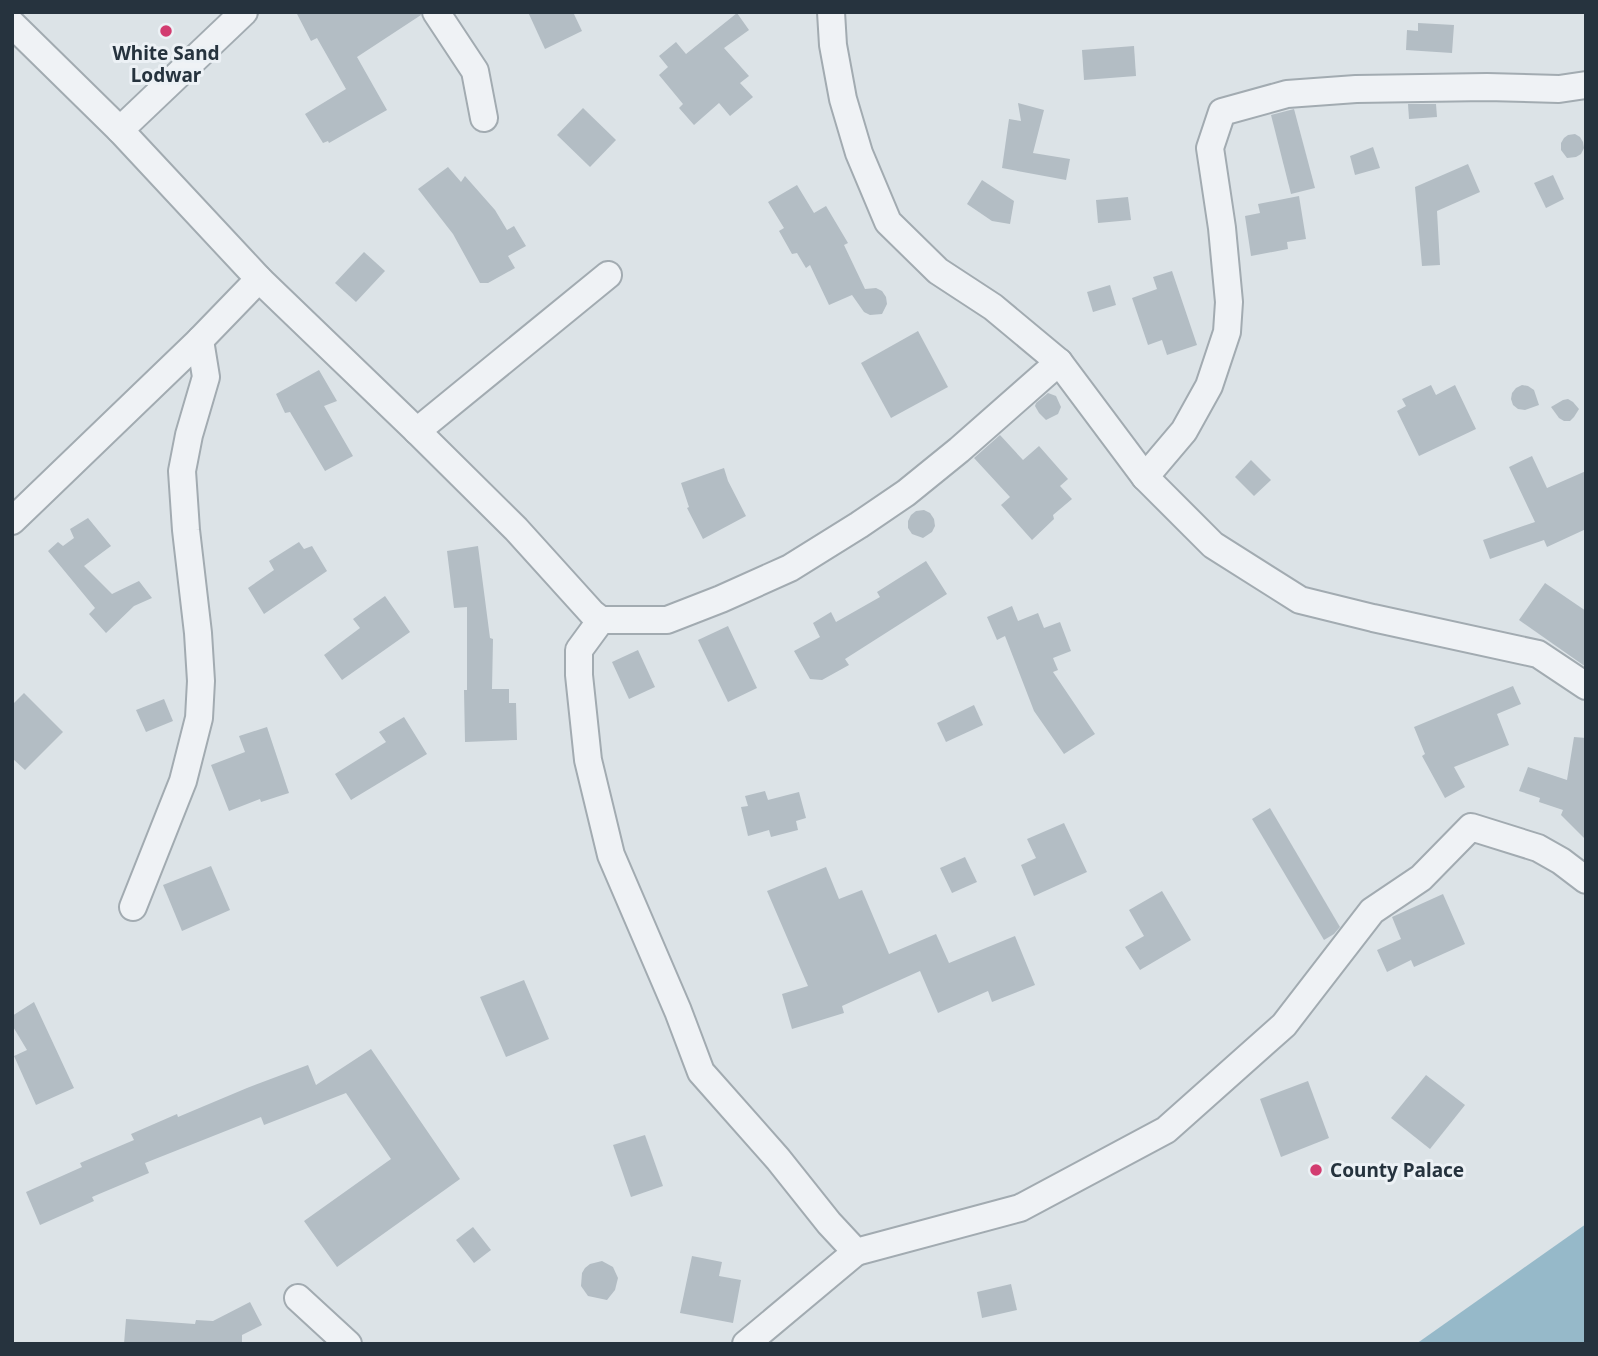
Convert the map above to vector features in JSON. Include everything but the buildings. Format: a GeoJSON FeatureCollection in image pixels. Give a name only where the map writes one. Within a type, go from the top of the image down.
{"type":"FeatureCollection","features":[{"type":"Feature","properties":{"kind":"street"},"geometry":{"type":"LineString","coordinates":[[120,130],[244,12]]}},
{"type":"Feature","properties":{"kind":"street"},"geometry":{"type":"LineString","coordinates":[[436,12],[475,71],[484,118]]}},
{"type":"Feature","properties":{"kind":"street"},"geometry":{"type":"LineString","coordinates":[[831,12],[833,45],[843,99],[859,153],[888,222],[938,271],[993,307],[1059,362],[1146,478],[1213,545],[1300,600],[1538,654],[1586,686]]}},
{"type":"Feature","properties":{"kind":"street"},"geometry":{"type":"LineString","coordinates":[[12,24],[120,130],[259,279],[516,529],[601,620],[667,620],[790,568],[906,493],[1059,362]]}},
{"type":"Feature","properties":{"kind":"street"},"geometry":{"type":"LineString","coordinates":[[1146,478],[1185,430],[1209,386],[1227,332],[1228,289],[1210,148],[1222,112],[1287,94],[1487,87],[1559,89],[1586,85]]}},
{"type":"Feature","properties":{"kind":"street"},"geometry":{"type":"LineString","coordinates":[[417,431],[608,275]]}},
{"type":"Feature","properties":{"kind":"street"},"geometry":{"type":"LineString","coordinates":[[12,521],[200,340],[259,279]]}},
{"type":"Feature","properties":{"kind":"street"},"geometry":{"type":"LineString","coordinates":[[133,907],[183,781],[199,718],[201,681],[198,633],[182,471],[189,435],[206,377],[200,340]]}},
{"type":"Feature","properties":{"kind":"street"},"geometry":{"type":"LineString","coordinates":[[601,620],[579,650],[579,675],[588,760],[611,855],[701,1072],[856,1252]]}},
{"type":"Feature","properties":{"kind":"street"},"geometry":{"type":"LineString","coordinates":[[746,1344],[856,1252],[1020,1208],[1166,1129],[1284,1024],[1372,911],[1421,878],[1471,827],[1538,848],[1561,860],[1586,880]]}},
{"type":"Feature","properties":{"kind":"street"},"geometry":{"type":"LineString","coordinates":[[298,1298],[348,1344]]}},
{"type":"Feature","properties":{"kind":"water"},"geometry":{"type":"Polygon","coordinates":[[[1586,1224],[1586,1344],[1416,1344],[1586,1224]]]}},
{"type":"Feature","properties":{"kind":"place","name":"White Sand Lodwar"},"geometry":{"type":"Point","coordinates":[166,31]}},
{"type":"Feature","properties":{"kind":"place","name":"County Palace"},"geometry":{"type":"Point","coordinates":[1316,1170]}}]}
